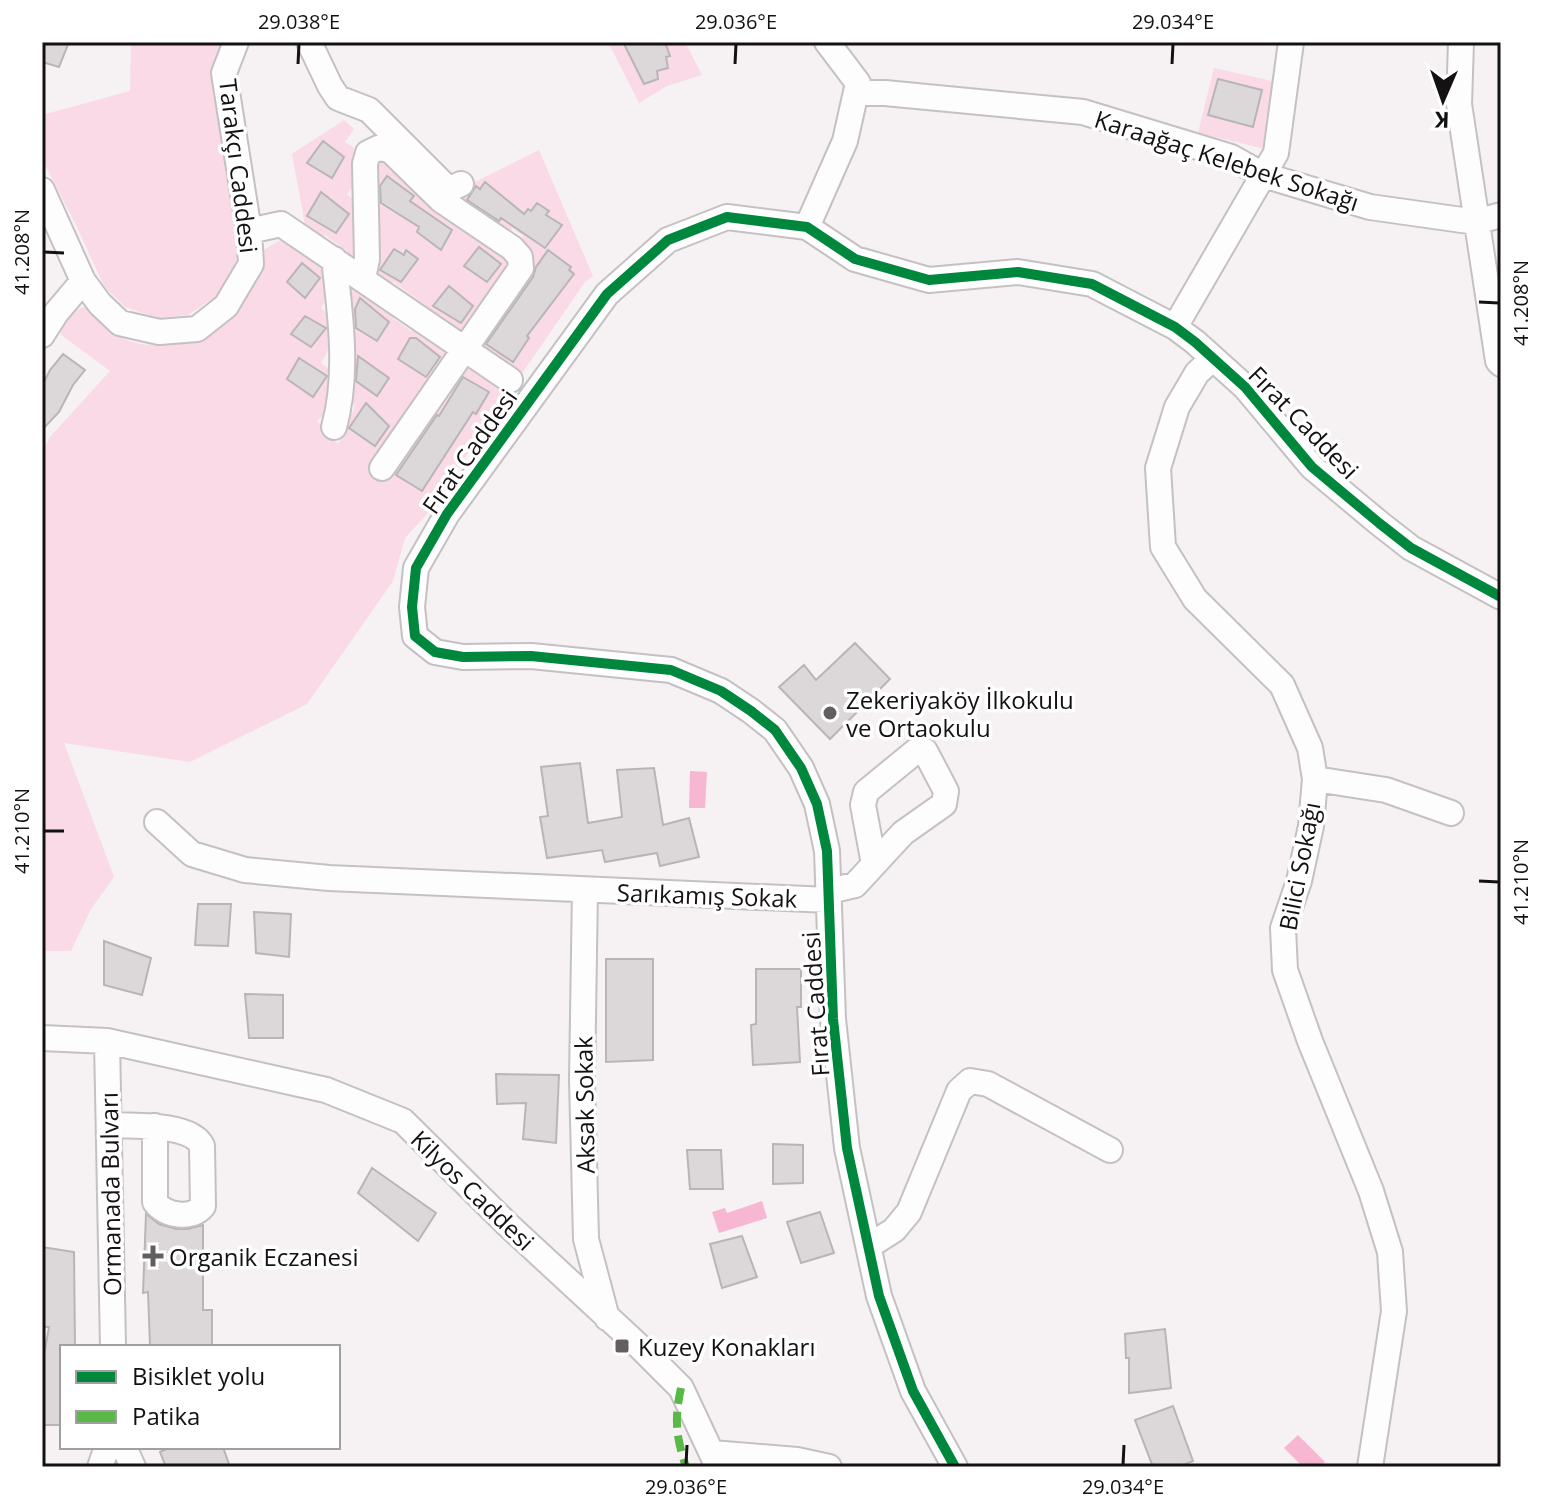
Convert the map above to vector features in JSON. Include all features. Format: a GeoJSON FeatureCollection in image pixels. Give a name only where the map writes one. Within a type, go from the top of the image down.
{"type":"FeatureCollection","features":[{"type":"Feature","properties":{"kind":"street","name":"Tarakçı Caddesi"},"geometry":{"type":"LineString","coordinates":[[42,190],[83,281],[100,304],[120,323],[159,332],[197,329],[226,306],[251,264],[249,231],[224,73],[236,42]]}},
{"type":"Feature","properties":{"kind":"street"},"geometry":{"type":"LineString","coordinates":[[309,42],[338,98],[369,110],[444,185],[452,188],[461,184]]}},
{"type":"Feature","properties":{"kind":"street"},"geometry":{"type":"LineString","coordinates":[[807,227],[845,141],[858,83],[827,42]]}},
{"type":"Feature","properties":{"kind":"street"},"geometry":{"type":"LineString","coordinates":[[1175,327],[1276,153],[1291,42]]}},
{"type":"Feature","properties":{"kind":"street"},"geometry":{"type":"LineString","coordinates":[[1461,42],[1459,104],[1498,361],[1501,364]]}},
{"type":"Feature","properties":{"kind":"street","name":"Karaağaç Kelebek Sokağı"},"geometry":{"type":"LineString","coordinates":[[856,93],[885,93],[1083,112],[1231,157],[1263,175],[1370,207],[1476,222],[1501,215]]}},
{"type":"Feature","properties":{"kind":"street"},"geometry":{"type":"LineString","coordinates":[[363,278],[367,259],[365,164],[368,153],[378,148],[390,150],[441,200],[512,248],[520,257],[521,268],[382,468]]}},
{"type":"Feature","properties":{"kind":"street","name":"Fırat Caddesi"},"geometry":{"type":"LineString","coordinates":[[955,1467],[913,1391],[879,1296],[847,1148],[833,1019],[827,851],[817,804],[801,768],[775,730],[741,704],[721,691],[671,670],[531,656],[463,657],[435,652],[415,636],[412,607],[416,568],[447,514],[607,294],[668,240],[727,217],[807,227],[855,259],[929,280],[1018,272],[1092,284],[1175,327],[1245,387],[1312,467],[1379,523],[1411,548],[1501,597]]}},
{"type":"Feature","properties":{"kind":"street"},"geometry":{"type":"LineString","coordinates":[[249,231],[281,224],[510,380]]}},
{"type":"Feature","properties":{"kind":"street"},"geometry":{"type":"LineString","coordinates":[[334,259],[340,343],[340,407],[334,427]]}},
{"type":"Feature","properties":{"kind":"street"},"geometry":{"type":"LineString","coordinates":[[42,335],[83,281]]}},
{"type":"Feature","properties":{"kind":"street","name":"Bilici Sokağı"},"geometry":{"type":"LineString","coordinates":[[1212,359],[1197,373],[1177,407],[1158,468],[1163,547],[1195,599],[1282,685],[1310,748],[1315,779],[1311,826],[1299,881],[1283,928],[1285,970],[1310,1041],[1371,1191],[1390,1252],[1394,1311],[1370,1467]]}},
{"type":"Feature","properties":{"kind":"street"},"geometry":{"type":"LineString","coordinates":[[1315,779],[1386,790],[1451,813]]}},
{"type":"Feature","properties":{"kind":"street","name":"Sarıkamış Sokak"},"geometry":{"type":"LineString","coordinates":[[157,822],[192,854],[245,870],[329,878],[585,890],[829,896]]}},
{"type":"Feature","properties":{"kind":"street"},"geometry":{"type":"LineString","coordinates":[[829,896],[855,885],[874,864]]}},
{"type":"Feature","properties":{"kind":"street","name":"Aksak Sokak"},"geometry":{"type":"LineString","coordinates":[[585,890],[582,1080],[586,1239],[607,1318]]}},
{"type":"Feature","properties":{"kind":"street","name":"Kilyos Caddesi"},"geometry":{"type":"LineString","coordinates":[[42,1038],[107,1041],[326,1090],[403,1121],[681,1388],[715,1460]]}},
{"type":"Feature","properties":{"kind":"street","name":"Ormanada Bulvarı"},"geometry":{"type":"LineString","coordinates":[[107,1041],[113,1345]]}},
{"type":"Feature","properties":{"kind":"street"},"geometry":{"type":"LineString","coordinates":[[869,1246],[894,1230],[909,1212],[959,1091],[970,1081],[988,1084],[1110,1150]]}},
{"type":"Feature","properties":{"kind":"street"},"geometry":{"type":"LineString","coordinates":[[109,1125],[155,1126]]}},
{"type":"Feature","properties":{"kind":"street"},"geometry":{"type":"LineString","coordinates":[[715,1460],[797,1460],[829,1467]]}},
{"type":"Feature","properties":{"kind":"shaded area"},"geometry":{"type":"Polygon","coordinates":[[[131,42],[221,42],[214,79],[240,237],[234,276],[216,296],[188,315],[157,318],[125,307],[104,286],[42,159],[42,115],[130,91],[131,42]]]}},
{"type":"Feature","properties":{"kind":"shaded area"},"geometry":{"type":"Polygon","coordinates":[[[608,42],[685,42],[702,75],[667,86],[639,103],[608,42]]]}},
{"type":"Feature","properties":{"kind":"shaded area"},"geometry":{"type":"Polygon","coordinates":[[[1214,68],[1277,82],[1265,149],[1198,133],[1214,68]]]}},
{"type":"Feature","properties":{"kind":"shaded area"},"geometry":{"type":"Polygon","coordinates":[[[344,120],[354,129],[345,142],[354,148],[355,184],[347,194],[355,201],[353,204],[356,207],[357,255],[353,259],[325,235],[320,237],[305,225],[292,154],[344,120]]]}},
{"type":"Feature","properties":{"kind":"shaded area"},"geometry":{"type":"Polygon","coordinates":[[[539,150],[593,276],[585,282],[521,375],[479,343],[527,272],[533,258],[519,243],[523,236],[513,228],[507,235],[465,206],[462,199],[453,193],[539,150]]]}},
{"type":"Feature","properties":{"kind":"shaded area"},"geometry":{"type":"Polygon","coordinates":[[[384,159],[420,190],[421,197],[429,206],[437,206],[462,224],[462,231],[476,240],[482,238],[511,260],[497,288],[487,294],[475,319],[460,331],[394,282],[389,284],[375,274],[374,262],[379,258],[373,177],[378,160],[384,159]]]}},
{"type":"Feature","properties":{"kind":"shaded area"},"geometry":{"type":"Polygon","coordinates":[[[284,238],[323,265],[329,296],[321,308],[330,315],[330,347],[321,363],[334,372],[332,407],[317,421],[338,444],[354,407],[347,395],[348,286],[394,314],[394,319],[411,331],[418,329],[447,353],[439,369],[413,399],[402,417],[403,421],[370,468],[384,479],[465,364],[510,391],[427,514],[405,538],[393,581],[307,704],[190,762],[64,743],[114,877],[91,909],[71,951],[42,951],[42,452],[50,437],[110,371],[60,334],[70,316],[86,306],[113,332],[138,344],[166,345],[202,339],[258,266],[262,251],[284,238]]]}},
{"type":"Feature","properties":{"kind":"shaded area"},"geometry":{"type":"Polygon","coordinates":[[[690,771],[707,772],[705,808],[689,808],[690,771]]]}},
{"type":"Feature","properties":{"kind":"shaded area"},"geometry":{"type":"Polygon","coordinates":[[[762,1201],[767,1218],[719,1233],[712,1212],[725,1208],[727,1213],[762,1201]]]}},
{"type":"Feature","properties":{"kind":"shaded area"},"geometry":{"type":"Polygon","coordinates":[[[1298,1435],[1325,1462],[1320,1467],[1303,1467],[1284,1448],[1298,1435]]]}},
{"type":"Feature","properties":{"kind":"building"},"geometry":{"type":"Polygon","coordinates":[[[42,42],[69,42],[59,67],[42,62],[42,42]]]}},
{"type":"Feature","properties":{"kind":"building"},"geometry":{"type":"Polygon","coordinates":[[[623,42],[665,42],[670,56],[666,57],[668,68],[657,71],[658,79],[644,84],[623,42]]]}},
{"type":"Feature","properties":{"kind":"building"},"geometry":{"type":"Polygon","coordinates":[[[1218,79],[1262,90],[1253,127],[1208,115],[1218,79]]]}},
{"type":"Feature","properties":{"kind":"building"},"geometry":{"type":"Polygon","coordinates":[[[323,141],[344,157],[332,178],[307,163],[323,141]]]}},
{"type":"Feature","properties":{"kind":"building"},"geometry":{"type":"Polygon","coordinates":[[[387,176],[414,196],[410,201],[452,230],[441,250],[417,232],[419,227],[381,203],[380,186],[387,176]]]}},
{"type":"Feature","properties":{"kind":"building"},"geometry":{"type":"Polygon","coordinates":[[[485,182],[524,214],[537,203],[549,211],[546,215],[562,225],[545,248],[501,218],[499,221],[467,200],[476,186],[480,189],[485,182]]]}},
{"type":"Feature","properties":{"kind":"building"},"geometry":{"type":"Polygon","coordinates":[[[321,192],[349,214],[336,233],[307,216],[321,192]]]}},
{"type":"Feature","properties":{"kind":"building"},"geometry":{"type":"Polygon","coordinates":[[[479,247],[501,264],[487,282],[464,266],[479,247]]]}},
{"type":"Feature","properties":{"kind":"building"},"geometry":{"type":"Polygon","coordinates":[[[394,249],[404,255],[406,250],[418,259],[401,282],[380,270],[394,249]]]}},
{"type":"Feature","properties":{"kind":"building"},"geometry":{"type":"Polygon","coordinates":[[[548,250],[571,267],[569,270],[574,274],[527,336],[529,338],[513,362],[486,344],[548,250]]]}},
{"type":"Feature","properties":{"kind":"building"},"geometry":{"type":"Polygon","coordinates":[[[302,263],[320,278],[305,298],[287,282],[302,263]]]}},
{"type":"Feature","properties":{"kind":"building"},"geometry":{"type":"Polygon","coordinates":[[[449,286],[473,306],[461,323],[433,306],[449,286]]]}},
{"type":"Feature","properties":{"kind":"building"},"geometry":{"type":"Polygon","coordinates":[[[360,298],[389,322],[377,341],[356,328],[355,309],[360,298]]]}},
{"type":"Feature","properties":{"kind":"building"},"geometry":{"type":"Polygon","coordinates":[[[305,316],[326,328],[311,347],[291,334],[305,316]]]}},
{"type":"Feature","properties":{"kind":"building"},"geometry":{"type":"Polygon","coordinates":[[[410,338],[416,338],[440,357],[426,377],[398,359],[410,338]]]}},
{"type":"Feature","properties":{"kind":"building"},"geometry":{"type":"Polygon","coordinates":[[[63,354],[85,370],[59,412],[42,430],[42,386],[63,354]]]}},
{"type":"Feature","properties":{"kind":"building"},"geometry":{"type":"Polygon","coordinates":[[[358,356],[389,378],[377,396],[356,381],[358,356]]]}},
{"type":"Feature","properties":{"kind":"building"},"geometry":{"type":"Polygon","coordinates":[[[299,358],[327,376],[313,397],[287,379],[299,358]]]}},
{"type":"Feature","properties":{"kind":"building"},"geometry":{"type":"Polygon","coordinates":[[[463,377],[489,392],[422,491],[396,475],[463,377]]]}},
{"type":"Feature","properties":{"kind":"building"},"geometry":{"type":"Polygon","coordinates":[[[366,403],[389,426],[375,446],[349,428],[366,403]]]}},
{"type":"Feature","properties":{"kind":"building","name":"Zekeriyaköy İlkokulu ve Ortaokulu"},"geometry":{"type":"Polygon","coordinates":[[[855,643],[890,679],[830,739],[779,687],[804,665],[816,680],[855,643]]]}},
{"type":"Feature","properties":{"kind":"building"},"geometry":{"type":"Polygon","coordinates":[[[580,763],[588,823],[622,817],[617,770],[654,768],[663,825],[689,818],[699,857],[660,866],[657,853],[605,862],[602,850],[547,858],[540,817],[548,816],[541,767],[580,763]]]}},
{"type":"Feature","properties":{"kind":"building"},"geometry":{"type":"Polygon","coordinates":[[[198,904],[231,904],[228,946],[195,945],[198,904]]]}},
{"type":"Feature","properties":{"kind":"building"},"geometry":{"type":"Polygon","coordinates":[[[254,912],[291,914],[289,957],[256,953],[254,912]]]}},
{"type":"Feature","properties":{"kind":"building"},"geometry":{"type":"Polygon","coordinates":[[[104,941],[151,958],[142,995],[104,985],[104,941]]]}},
{"type":"Feature","properties":{"kind":"building"},"geometry":{"type":"Polygon","coordinates":[[[606,959],[653,959],[653,1060],[606,1062],[606,959]]]}},
{"type":"Feature","properties":{"kind":"building"},"geometry":{"type":"Polygon","coordinates":[[[756,969],[801,969],[801,1007],[797,1007],[800,1062],[753,1065],[751,1025],[756,1024],[756,969]]]}},
{"type":"Feature","properties":{"kind":"building"},"geometry":{"type":"Polygon","coordinates":[[[245,994],[283,995],[283,1038],[249,1038],[245,994]]]}},
{"type":"Feature","properties":{"kind":"building"},"geometry":{"type":"Polygon","coordinates":[[[496,1074],[559,1075],[556,1143],[523,1139],[526,1103],[497,1104],[496,1074]]]}},
{"type":"Feature","properties":{"kind":"building"},"geometry":{"type":"Polygon","coordinates":[[[773,1144],[803,1145],[803,1183],[773,1184],[773,1144]]]}},
{"type":"Feature","properties":{"kind":"building"},"geometry":{"type":"Polygon","coordinates":[[[687,1150],[721,1150],[723,1189],[690,1189],[687,1150]]]}},
{"type":"Feature","properties":{"kind":"building"},"geometry":{"type":"Polygon","coordinates":[[[372,1168],[436,1213],[418,1241],[358,1193],[372,1168]]]}},
{"type":"Feature","properties":{"kind":"building"},"geometry":{"type":"Polygon","coordinates":[[[820,1212],[834,1253],[801,1263],[787,1222],[820,1212]]]}},
{"type":"Feature","properties":{"kind":"building"},"geometry":{"type":"Polygon","coordinates":[[[146,1214],[159,1224],[176,1229],[203,1225],[203,1310],[212,1310],[212,1345],[150,1345],[148,1292],[143,1293],[146,1214]]]}},
{"type":"Feature","properties":{"kind":"building"},"geometry":{"type":"Polygon","coordinates":[[[742,1236],[757,1277],[722,1288],[710,1244],[742,1236]]]}},
{"type":"Feature","properties":{"kind":"building"},"geometry":{"type":"Polygon","coordinates":[[[42,1247],[74,1252],[75,1345],[60,1345],[60,1425],[42,1425],[42,1366],[49,1327],[42,1327],[42,1247]]]}},
{"type":"Feature","properties":{"kind":"building"},"geometry":{"type":"Polygon","coordinates":[[[1165,1329],[1171,1388],[1129,1393],[1125,1334],[1165,1329]]]}},
{"type":"Feature","properties":{"kind":"building"},"geometry":{"type":"Polygon","coordinates":[[[1173,1406],[1193,1461],[1179,1467],[1153,1467],[1135,1420],[1173,1406]]]}},
{"type":"Feature","properties":{"kind":"building"},"geometry":{"type":"Polygon","coordinates":[[[166,1449],[224,1449],[230,1467],[166,1467],[160,1452],[166,1449]]]}},
{"type":"Feature","properties":{"kind":"marked path"},"geometry":{"type":"LineString","coordinates":[[681,1388],[677,1428],[686,1467]]}},
{"type":"Feature","properties":{"kind":"cycle path"},"geometry":{"type":"LineString","coordinates":[[955,1467],[913,1391],[879,1296],[847,1148],[833,1019],[827,851],[817,804],[801,768],[775,730],[751,711],[721,691],[671,670],[531,656],[463,657],[435,652],[415,636],[412,607],[416,568],[447,514],[607,294],[668,240],[727,217],[807,227],[855,259],[929,280],[1018,272],[1092,284],[1175,327],[1195,342],[1245,387],[1312,467],[1379,523],[1411,548],[1501,597]]}},
{"type":"Feature","properties":{"kind":"place","name":"Zekeriyaköy İlkokulu ve Ortaokulu"},"geometry":{"type":"Point","coordinates":[830,713]}},
{"type":"Feature","properties":{"kind":"place","name":"Organik Eczanesi"},"geometry":{"type":"Point","coordinates":[153,1256]}},
{"type":"Feature","properties":{"kind":"place","name":"Kuzey Konakları"},"geometry":{"type":"Point","coordinates":[622,1346]}}]}
